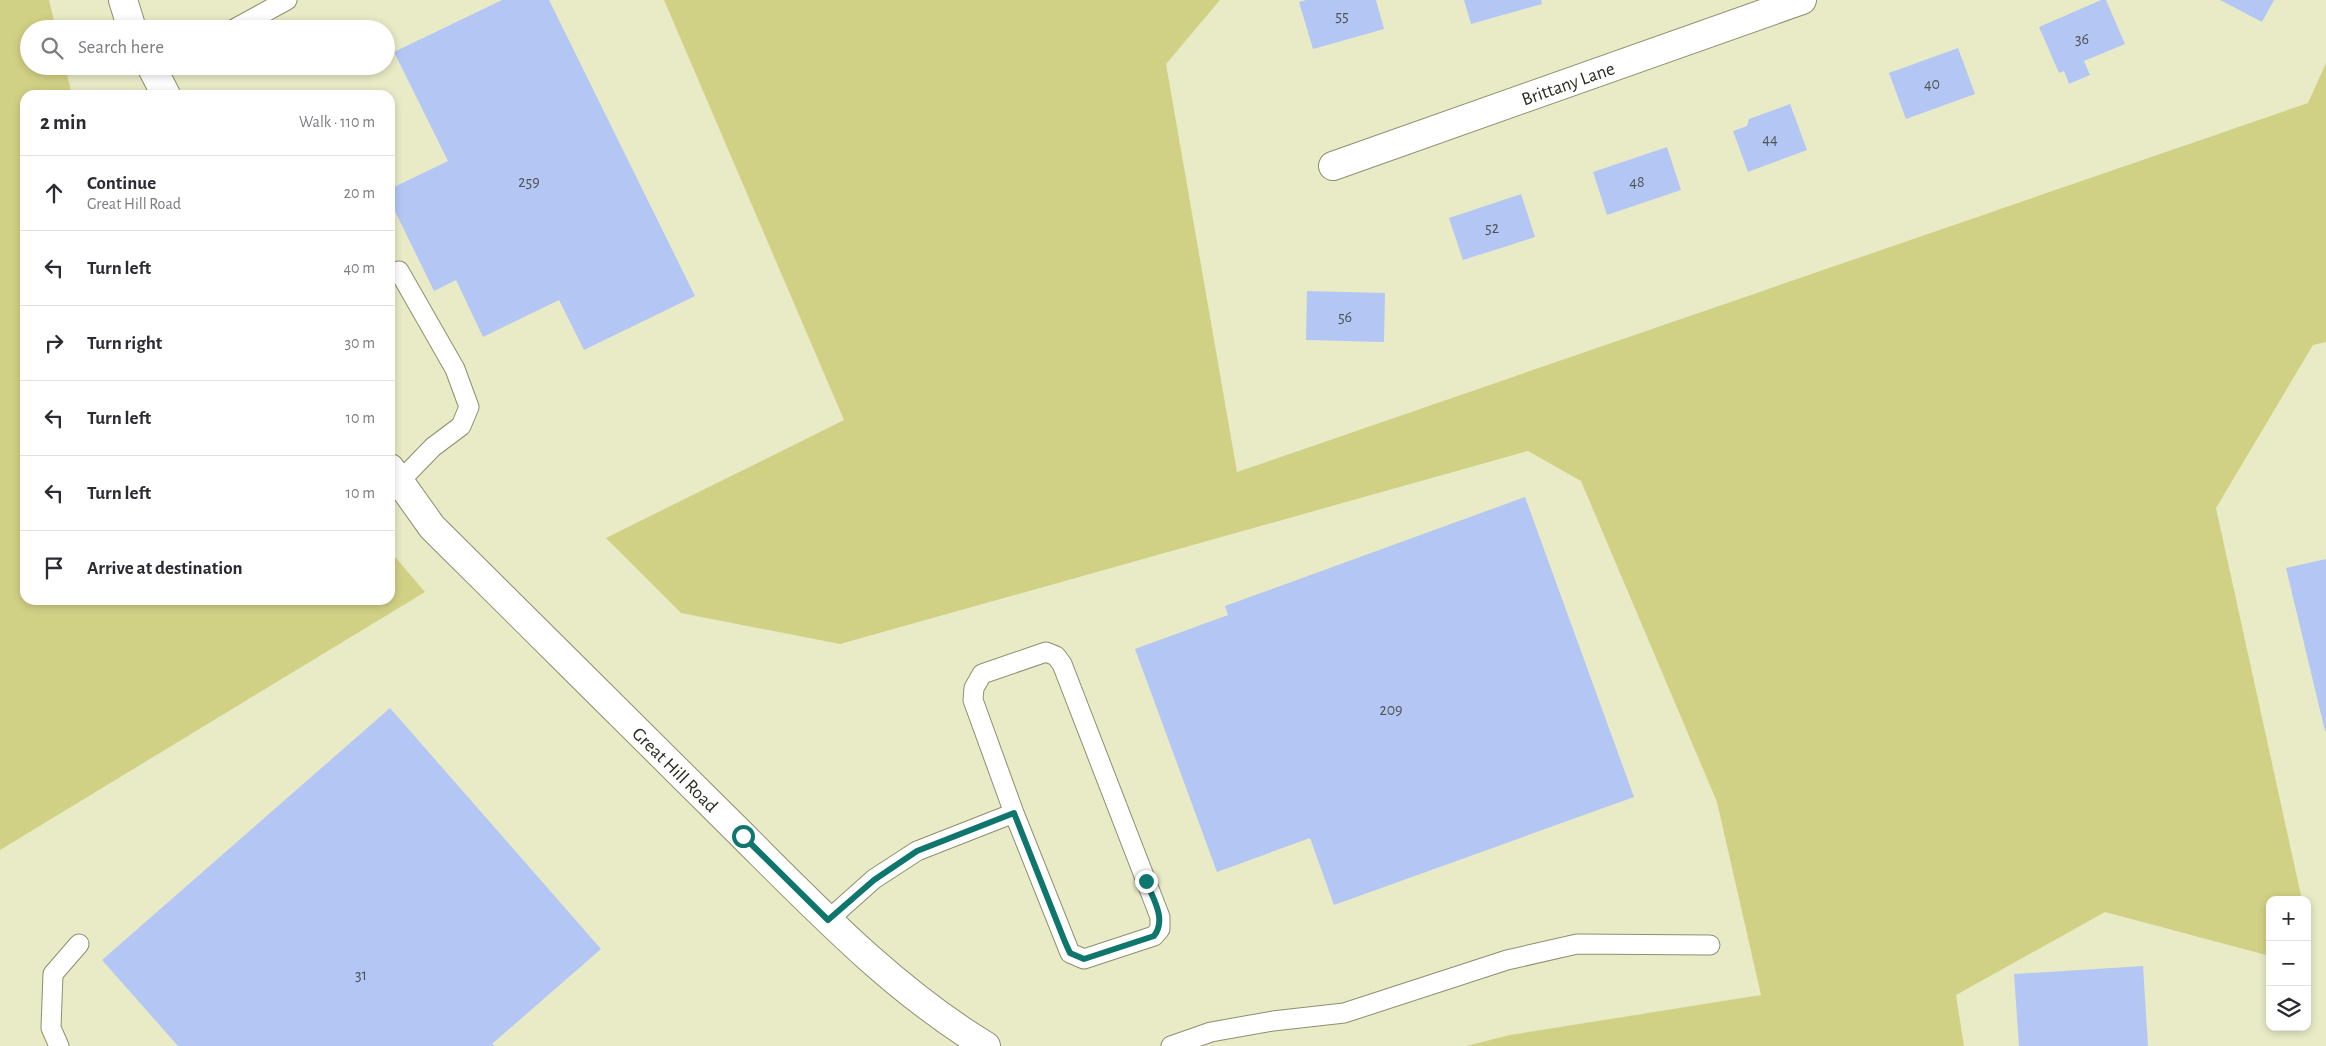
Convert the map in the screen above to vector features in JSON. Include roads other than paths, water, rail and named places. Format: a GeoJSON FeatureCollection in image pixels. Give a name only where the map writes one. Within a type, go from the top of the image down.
{"type":"FeatureCollection","features":[{"type":"Feature","properties":{"kind":"street"},"geometry":{"type":"LineString","coordinates":[[123,0],[129,20]]}},
{"type":"Feature","properties":{"kind":"street","name":"Brittany Lane"},"geometry":{"type":"LineString","coordinates":[[1333,166],[1802,0]]}},
{"type":"Feature","properties":{"kind":"street","name":"Great Hill Road"},"geometry":{"type":"LineString","coordinates":[[395,474],[432,527],[828,920],[913,995],[956,1027],[986,1046]]}},
{"type":"Feature","properties":{"kind":"lane"},"geometry":{"type":"LineString","coordinates":[[250,20],[287,0]]}},
{"type":"Feature","properties":{"kind":"lane"},"geometry":{"type":"LineString","coordinates":[[395,474],[461,426],[469,407],[455,369],[399,271]]}},
{"type":"Feature","properties":{"kind":"lane"},"geometry":{"type":"LineString","coordinates":[[1046,652],[1056,656],[1062,664],[1160,917],[1160,929],[1154,936],[1084,959],[1070,953],[1014,813],[973,700],[974,688],[982,674],[1046,652]]}},
{"type":"Feature","properties":{"kind":"lane"},"geometry":{"type":"LineString","coordinates":[[828,920],[874,880],[917,851],[1014,813]]}},
{"type":"Feature","properties":{"kind":"lane"},"geometry":{"type":"LineString","coordinates":[[60,1046],[51,1028],[53,974],[79,944]]}},
{"type":"Feature","properties":{"kind":"lane"},"geometry":{"type":"LineString","coordinates":[[1171,1046],[1211,1032],[1273,1021],[1344,1013],[1507,960],[1577,944],[1710,945]]}}]}
